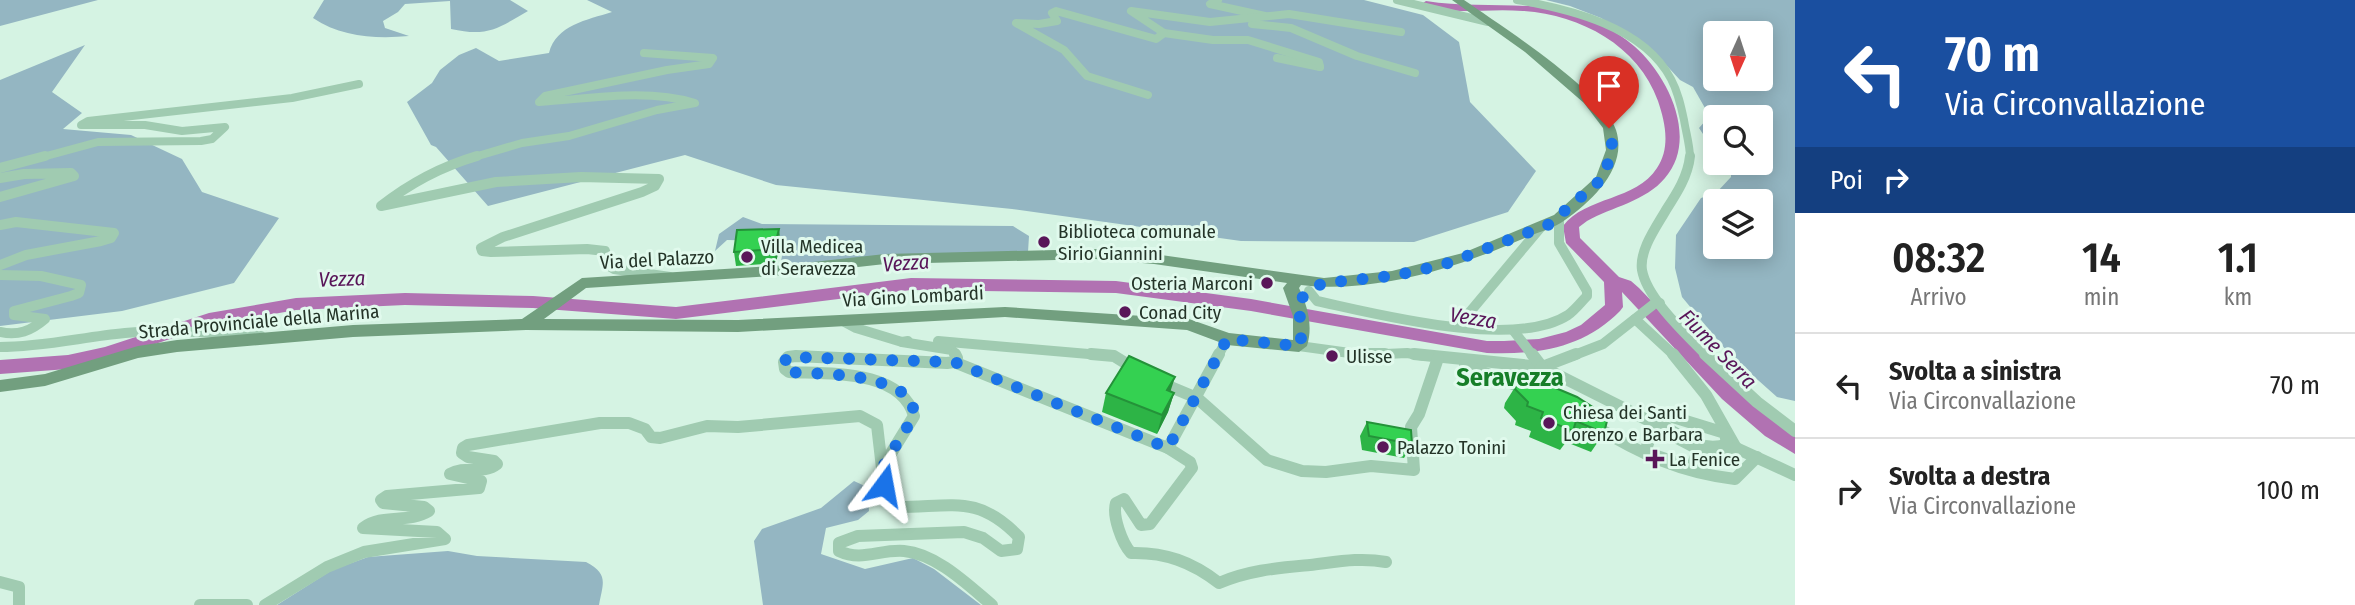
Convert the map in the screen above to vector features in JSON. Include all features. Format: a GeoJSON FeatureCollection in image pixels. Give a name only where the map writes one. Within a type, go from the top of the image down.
{"type":"FeatureCollection","features":[{"type":"Feature","properties":{"kind":"main road"},"geometry":{"type":"LineString","coordinates":[[1299,346],[1301,291],[1324,283],[1392,276],[1443,265],[1541,228],[1559,218],[1602,179],[1613,150],[1609,128],[1588,100],[1559,74],[1457,0]]}},
{"type":"Feature","properties":{"kind":"main road","name":"Via del Palazzo"},"geometry":{"type":"LineString","coordinates":[[532,319],[582,283],[885,259],[1074,254],[1154,259],[1301,291]]}},
{"type":"Feature","properties":{"kind":"main road","name":"Via Gino Lombardi"},"geometry":{"type":"LineString","coordinates":[[532,319],[670,327],[1005,312],[1189,325],[1227,339],[1299,346]]}},
{"type":"Feature","properties":{"kind":"main road","name":"Strada Provinciale della Marina"},"geometry":{"type":"LineString","coordinates":[[0,386],[45,380],[138,352],[177,346],[532,319]]}},
{"type":"Feature","properties":{"kind":"street"},"geometry":{"type":"LineString","coordinates":[[1218,0],[1210,4],[1214,7],[1254,11],[1265,16]]}},
{"type":"Feature","properties":{"kind":"street"},"geometry":{"type":"LineString","coordinates":[[1397,0],[1483,18]]}},
{"type":"Feature","properties":{"kind":"street"},"geometry":{"type":"LineString","coordinates":[[1517,0],[1562,8],[1598,22],[1647,51],[1670,76],[1692,149],[1685,177],[1662,215],[1642,262],[1646,281],[1657,304],[1723,371],[1795,431]]}},
{"type":"Feature","properties":{"kind":"street"},"geometry":{"type":"LineString","coordinates":[[1148,95],[1095,80],[1056,44],[1016,23],[1051,23],[1057,21],[1052,13],[1056,11],[1156,39],[1164,33]]}},
{"type":"Feature","properties":{"kind":"street"},"geometry":{"type":"LineString","coordinates":[[1277,58],[1320,67],[1319,62],[1309,57],[1248,40],[1213,40],[1164,33],[1131,11],[1291,28],[1357,56],[1415,74]]}},
{"type":"Feature","properties":{"kind":"street"},"geometry":{"type":"LineString","coordinates":[[1226,22],[1277,12],[1296,13],[1364,28],[1401,32]]}},
{"type":"Feature","properties":{"kind":"street"},"geometry":{"type":"LineString","coordinates":[[644,53],[713,58],[709,64],[667,70],[545,96],[539,102],[664,97],[688,99],[695,103],[657,110],[569,136],[522,143],[456,162],[399,192],[381,206],[496,182],[581,177],[659,178],[654,186],[642,192],[503,237],[481,248],[482,251],[502,252],[587,249],[605,251],[609,266],[615,271],[654,272],[670,277]]}},
{"type":"Feature","properties":{"kind":"street"},"geometry":{"type":"LineString","coordinates":[[0,169],[98,142],[212,139],[225,127],[182,131],[145,125],[81,125],[88,121],[146,113],[272,103],[359,84]]}},
{"type":"Feature","properties":{"kind":"street"},"geometry":{"type":"LineString","coordinates":[[0,178],[49,173],[71,173],[74,176],[65,181],[0,197]]}},
{"type":"Feature","properties":{"kind":"street"},"geometry":{"type":"LineString","coordinates":[[1301,291],[1317,301],[1450,326],[1515,332],[1557,322],[1575,312],[1587,296],[1587,291],[1559,243],[1559,218]]}},
{"type":"Feature","properties":{"kind":"street"},"geometry":{"type":"LineString","coordinates":[[0,225],[16,222],[114,233],[111,238],[101,242],[26,255],[0,265]]}},
{"type":"Feature","properties":{"kind":"street"},"geometry":{"type":"LineString","coordinates":[[1459,325],[1541,228]]}},
{"type":"Feature","properties":{"kind":"street"},"geometry":{"type":"LineString","coordinates":[[0,275],[21,274],[57,278],[81,285],[79,293],[67,299],[13,311],[14,315],[45,319],[35,329],[21,334],[0,332]]}},
{"type":"Feature","properties":{"kind":"street"},"geometry":{"type":"LineString","coordinates":[[1299,346],[1364,355],[1407,353],[1452,360],[1540,363],[1603,344],[1657,304]]}},
{"type":"Feature","properties":{"kind":"street"},"geometry":{"type":"LineString","coordinates":[[1637,317],[1693,380],[1727,428],[1736,448]]}},
{"type":"Feature","properties":{"kind":"street"},"geometry":{"type":"LineString","coordinates":[[843,321],[856,328],[902,342],[952,350],[957,358],[954,362]]}},
{"type":"Feature","properties":{"kind":"street"},"geometry":{"type":"LineString","coordinates":[[0,347],[32,347],[123,333],[178,330],[267,338]]}},
{"type":"Feature","properties":{"kind":"street"},"geometry":{"type":"LineString","coordinates":[[1515,332],[1540,363],[1701,447],[1719,452],[1736,448],[1795,475]]}},
{"type":"Feature","properties":{"kind":"street"},"geometry":{"type":"LineString","coordinates":[[902,342],[915,339],[1114,356],[1148,377],[1197,398],[1267,460],[1302,471],[1326,472],[1371,466],[1414,470],[1411,427],[1419,414],[1438,358]]}},
{"type":"Feature","properties":{"kind":"street"},"geometry":{"type":"LineString","coordinates":[[1168,448],[1227,339]]}},
{"type":"Feature","properties":{"kind":"street"},"geometry":{"type":"LineString","coordinates":[[882,468],[914,416],[912,400],[897,389],[869,381],[839,375],[789,372],[785,369],[784,362],[788,357],[954,362],[1168,448],[1190,462],[1192,468],[1150,524],[1141,525],[1124,499],[1116,503],[1115,510],[1120,520],[1125,547],[1131,553],[1181,558],[1204,570],[1219,583],[1230,577],[1269,567],[1311,565],[1366,557],[1386,562]]}},
{"type":"Feature","properties":{"kind":"street"},"geometry":{"type":"LineString","coordinates":[[1452,360],[1542,396]]}},
{"type":"Feature","properties":{"kind":"street"},"geometry":{"type":"LineString","coordinates":[[1530,391],[1540,363]]}},
{"type":"Feature","properties":{"kind":"street"},"geometry":{"type":"LineString","coordinates":[[1663,414],[1725,433],[1727,444],[1713,448],[1701,444],[1657,422],[1663,414]]}},
{"type":"Feature","properties":{"kind":"street"},"geometry":{"type":"LineString","coordinates":[[265,605],[327,567],[363,552],[445,539],[437,532],[363,528],[370,522],[419,517],[429,511],[424,507],[383,503],[381,500],[387,496],[473,489],[481,486],[481,481],[450,474],[461,469],[488,470],[497,464],[494,461],[468,457],[462,453],[463,448],[468,445],[600,423],[629,423],[645,429],[652,437],[660,438],[707,426],[738,427],[860,416],[877,425],[887,497],[898,507],[969,504],[988,509],[1004,519],[1019,537],[1017,549],[1001,551],[983,538],[964,532],[858,536],[844,539],[839,543],[839,551],[847,556],[858,557],[904,551],[925,556],[992,605]]}},
{"type":"Feature","properties":{"kind":"street"},"geometry":{"type":"LineString","coordinates":[[1585,419],[1645,458],[1707,477],[1735,479],[1757,457]]}},
{"type":"Feature","properties":{"kind":"street"},"geometry":{"type":"LineString","coordinates":[[0,582],[19,587],[19,605]]}},
{"type":"Feature","properties":{"kind":"street"},"geometry":{"type":"LineString","coordinates":[[201,605],[247,605]]}},
{"type":"Feature","properties":{"kind":"shaded area"},"geometry":{"type":"Polygon","coordinates":[[[0,0],[98,0],[0,26],[0,0]]]}},
{"type":"Feature","properties":{"kind":"shaded area"},"geometry":{"type":"Polygon","coordinates":[[[324,0],[510,0],[528,11],[500,27],[474,32],[451,29],[450,1],[405,4],[383,21],[385,28],[409,36],[372,37],[347,33],[313,18],[324,0]]]}},
{"type":"Feature","properties":{"kind":"shaded area"},"geometry":{"type":"Polygon","coordinates":[[[587,0],[1364,0],[1423,15],[1459,42],[1470,102],[1536,171],[1508,212],[1414,242],[1241,241],[1012,209],[776,185],[685,155],[488,206],[436,147],[431,145],[407,102],[432,83],[440,70],[459,55],[476,48],[499,61],[549,53],[558,36],[565,30],[612,12],[587,0]]]}},
{"type":"Feature","properties":{"kind":"shaded area"},"geometry":{"type":"Polygon","coordinates":[[[1546,0],[1795,0],[1795,401],[1777,397],[1731,356],[1682,297],[1675,268],[1676,235],[1703,197],[1703,259],[1773,259],[1773,189],[1720,189],[1731,175],[1773,175],[1773,105],[1703,105],[1693,87],[1680,80],[1655,53],[1601,18],[1546,0]]]}},
{"type":"Feature","properties":{"kind":"shaded area"},"geometry":{"type":"Polygon","coordinates":[[[85,45],[52,92],[82,113],[63,129],[131,135],[182,159],[202,192],[279,218],[234,283],[122,311],[0,326],[0,80],[85,45]]]}},
{"type":"Feature","properties":{"kind":"shaded area"},"geometry":{"type":"Polygon","coordinates":[[[743,217],[762,224],[1013,226],[1029,236],[1028,252],[780,266],[785,241],[727,240],[715,251],[719,234],[743,217]]]}},
{"type":"Feature","properties":{"kind":"shaded area"},"geometry":{"type":"Polygon","coordinates":[[[854,481],[867,487],[869,511],[858,520],[826,528],[821,554],[865,569],[913,558],[934,569],[981,605],[763,605],[754,541],[762,529],[821,508],[854,481]]]}},
{"type":"Feature","properties":{"kind":"shaded area"},"geometry":{"type":"Polygon","coordinates":[[[448,551],[477,556],[586,562],[598,571],[603,580],[599,605],[277,605],[332,570],[368,557],[448,551]]]}},
{"type":"Feature","properties":{"kind":"building"},"geometry":{"type":"Polygon","coordinates":[[[779,229],[774,249],[734,252],[737,230],[779,229]]]}},
{"type":"Feature","properties":{"kind":"building"},"geometry":{"type":"Polygon","coordinates":[[[1129,356],[1175,377],[1167,390],[1174,393],[1162,415],[1106,393],[1129,356]]]}},
{"type":"Feature","properties":{"kind":"building"},"geometry":{"type":"Polygon","coordinates":[[[1539,381],[1577,397],[1608,417],[1604,433],[1576,421],[1573,431],[1541,418],[1543,412],[1527,406],[1528,402],[1515,389],[1517,384],[1524,383],[1537,387],[1539,381]]]}},
{"type":"Feature","properties":{"kind":"building"},"geometry":{"type":"Polygon","coordinates":[[[1367,422],[1411,430],[1412,444],[1369,436],[1367,422]]]}},
{"type":"Feature","properties":{"kind":"waterway"},"geometry":{"type":"LineString","coordinates":[[1426,5],[1462,8],[1522,7],[1569,15],[1613,36],[1632,50],[1648,68],[1660,88],[1668,111],[1673,137],[1669,160],[1659,176],[1649,185],[1592,212],[1571,226],[1572,239],[1613,281]]}},
{"type":"Feature","properties":{"kind":"waterway","name":"Vezza"},"geometry":{"type":"LineString","coordinates":[[0,367],[68,362],[107,353],[209,319],[296,304],[405,299],[533,302],[676,313],[911,284],[1116,287],[1251,305],[1487,347],[1521,347],[1572,337],[1601,320],[1614,307],[1613,281]]}},
{"type":"Feature","properties":{"kind":"waterway","name":"Fiume Serra"},"geometry":{"type":"LineString","coordinates":[[1613,281],[1625,285],[1633,292],[1729,394],[1795,446]]}},
{"type":"Feature","properties":{"kind":"place","name":"Biblioteca comunale Sirio Giannini"},"geometry":{"type":"Point","coordinates":[1044,242]}},
{"type":"Feature","properties":{"kind":"place","name":"Villa Medicea di Seravezza"},"geometry":{"type":"Point","coordinates":[747,257]}},
{"type":"Feature","properties":{"kind":"place","name":"Osteria Marconi"},"geometry":{"type":"Point","coordinates":[1267,283]}},
{"type":"Feature","properties":{"kind":"place","name":"Conad City"},"geometry":{"type":"Point","coordinates":[1125,312]}},
{"type":"Feature","properties":{"kind":"place","name":"Ulisse"},"geometry":{"type":"Point","coordinates":[1332,356]}},
{"type":"Feature","properties":{"kind":"place","name":"Chiesa dei Santi Lorenzo e Barbara"},"geometry":{"type":"Point","coordinates":[1549,423]}},
{"type":"Feature","properties":{"kind":"place","name":"Palazzo Tonini"},"geometry":{"type":"Point","coordinates":[1383,447]}},
{"type":"Feature","properties":{"kind":"place","name":"La Fenice"},"geometry":{"type":"Point","coordinates":[1655,459]}},
{"type":"Feature","properties":{"kind":"district","name":"Seravezza"},"geometry":{"type":"Point","coordinates":[1510,377]}},
{"type":"Feature","properties":{"kind":"route"},"geometry":{"type":"LineString","coordinates":[[884,485],[882,468],[914,416],[912,400],[897,389],[869,381],[839,375],[789,372],[785,369],[784,362],[788,357],[954,362],[1168,448],[1227,339],[1299,346],[1302,334],[1298,302],[1315,286],[1392,276],[1443,265],[1548,225],[1602,179],[1613,150],[1609,128]]}}]}
